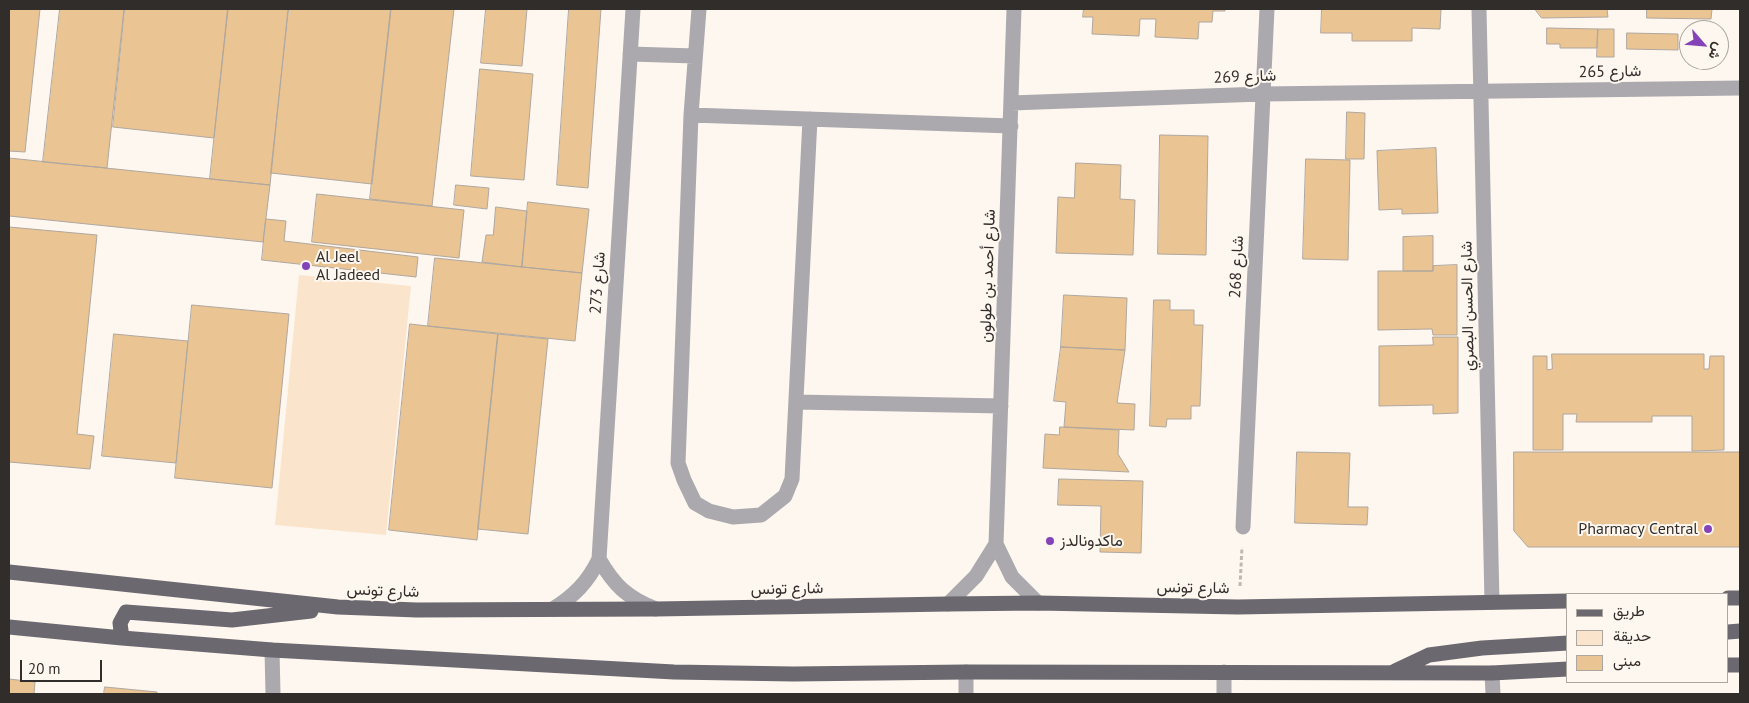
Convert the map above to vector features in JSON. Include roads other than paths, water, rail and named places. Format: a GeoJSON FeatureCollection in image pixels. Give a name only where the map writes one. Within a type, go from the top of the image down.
{"type":"FeatureCollection","features":[{"type":"Feature","properties":{"kind":"main road","name":"شارع تونس"},"geometry":{"type":"LineString","coordinates":[[9,572],[338,607],[417,610],[656,609],[1038,603],[1238,607],[1566,601]]}},
{"type":"Feature","properties":{"kind":"main road"},"geometry":{"type":"LineString","coordinates":[[122,638],[120,623],[126,612],[232,620],[338,607]]}},
{"type":"Feature","properties":{"kind":"main road"},"geometry":{"type":"LineString","coordinates":[[9,626],[122,638],[272,650],[674,672],[792,674],[966,672],[1492,673],[1566,669]]}},
{"type":"Feature","properties":{"kind":"main road"},"geometry":{"type":"LineString","coordinates":[[1391,673],[1429,654],[1482,648],[1566,643]]}},
{"type":"Feature","properties":{"kind":"street","name":"شارع 273"},"geometry":{"type":"LineString","coordinates":[[553,609],[568,600],[581,588],[591,575],[599,559],[633,9]]}},
{"type":"Feature","properties":{"kind":"street"},"geometry":{"type":"LineString","coordinates":[[699,9],[691,114],[678,463],[695,503],[708,511],[733,517],[761,515],[786,496],[792,479],[810,119]]}},
{"type":"Feature","properties":{"kind":"street","name":"شارع أحمد بن طولون"},"geometry":{"type":"LineString","coordinates":[[1014,9],[996,544],[1012,577],[1038,603]]}},
{"type":"Feature","properties":{"kind":"street","name":"شارع 268"},"geometry":{"type":"LineString","coordinates":[[1243,527],[1267,9]]}},
{"type":"Feature","properties":{"kind":"street","name":"شارع الحسن البصري"},"geometry":{"type":"LineString","coordinates":[[1480,9],[1480,91],[1492,602]]}},
{"type":"Feature","properties":{"kind":"street"},"geometry":{"type":"LineString","coordinates":[[630,54],[695,56]]}},
{"type":"Feature","properties":{"kind":"street","name":"شارع 265"},"geometry":{"type":"LineString","coordinates":[[1480,91],[1740,88]]}},
{"type":"Feature","properties":{"kind":"street","name":"شارع 269"},"geometry":{"type":"LineString","coordinates":[[1011,103],[1262,94],[1480,91]]}},
{"type":"Feature","properties":{"kind":"street"},"geometry":{"type":"LineString","coordinates":[[691,114],[1011,126]]}},
{"type":"Feature","properties":{"kind":"street"},"geometry":{"type":"LineString","coordinates":[[796,402],[1001,406]]}},
{"type":"Feature","properties":{"kind":"street","name":"شارع أحمد بن طولون"},"geometry":{"type":"LineString","coordinates":[[948,604],[976,576],[996,544]]}},
{"type":"Feature","properties":{"kind":"street"},"geometry":{"type":"LineString","coordinates":[[599,559],[608,576],[622,591],[638,602],[656,609]]}},
{"type":"Feature","properties":{"kind":"street"},"geometry":{"type":"LineString","coordinates":[[272,650],[274,694]]}},
{"type":"Feature","properties":{"kind":"street"},"geometry":{"type":"LineString","coordinates":[[966,672],[966,694]]}},
{"type":"Feature","properties":{"kind":"street"},"geometry":{"type":"LineString","coordinates":[[1224,672],[1224,694]]}},
{"type":"Feature","properties":{"kind":"street"},"geometry":{"type":"LineString","coordinates":[[1492,673],[1494,694]]}},
{"type":"Feature","properties":{"kind":"place","name":"Al Jeel Al Jadeed"},"geometry":{"type":"Point","coordinates":[306,266]}},
{"type":"Feature","properties":{"kind":"place","name":"Pharmacy Central"},"geometry":{"type":"Point","coordinates":[1708,529]}},
{"type":"Feature","properties":{"kind":"place","name":"ماكدونالدز"},"geometry":{"type":"Point","coordinates":[1050,541]}}]}
